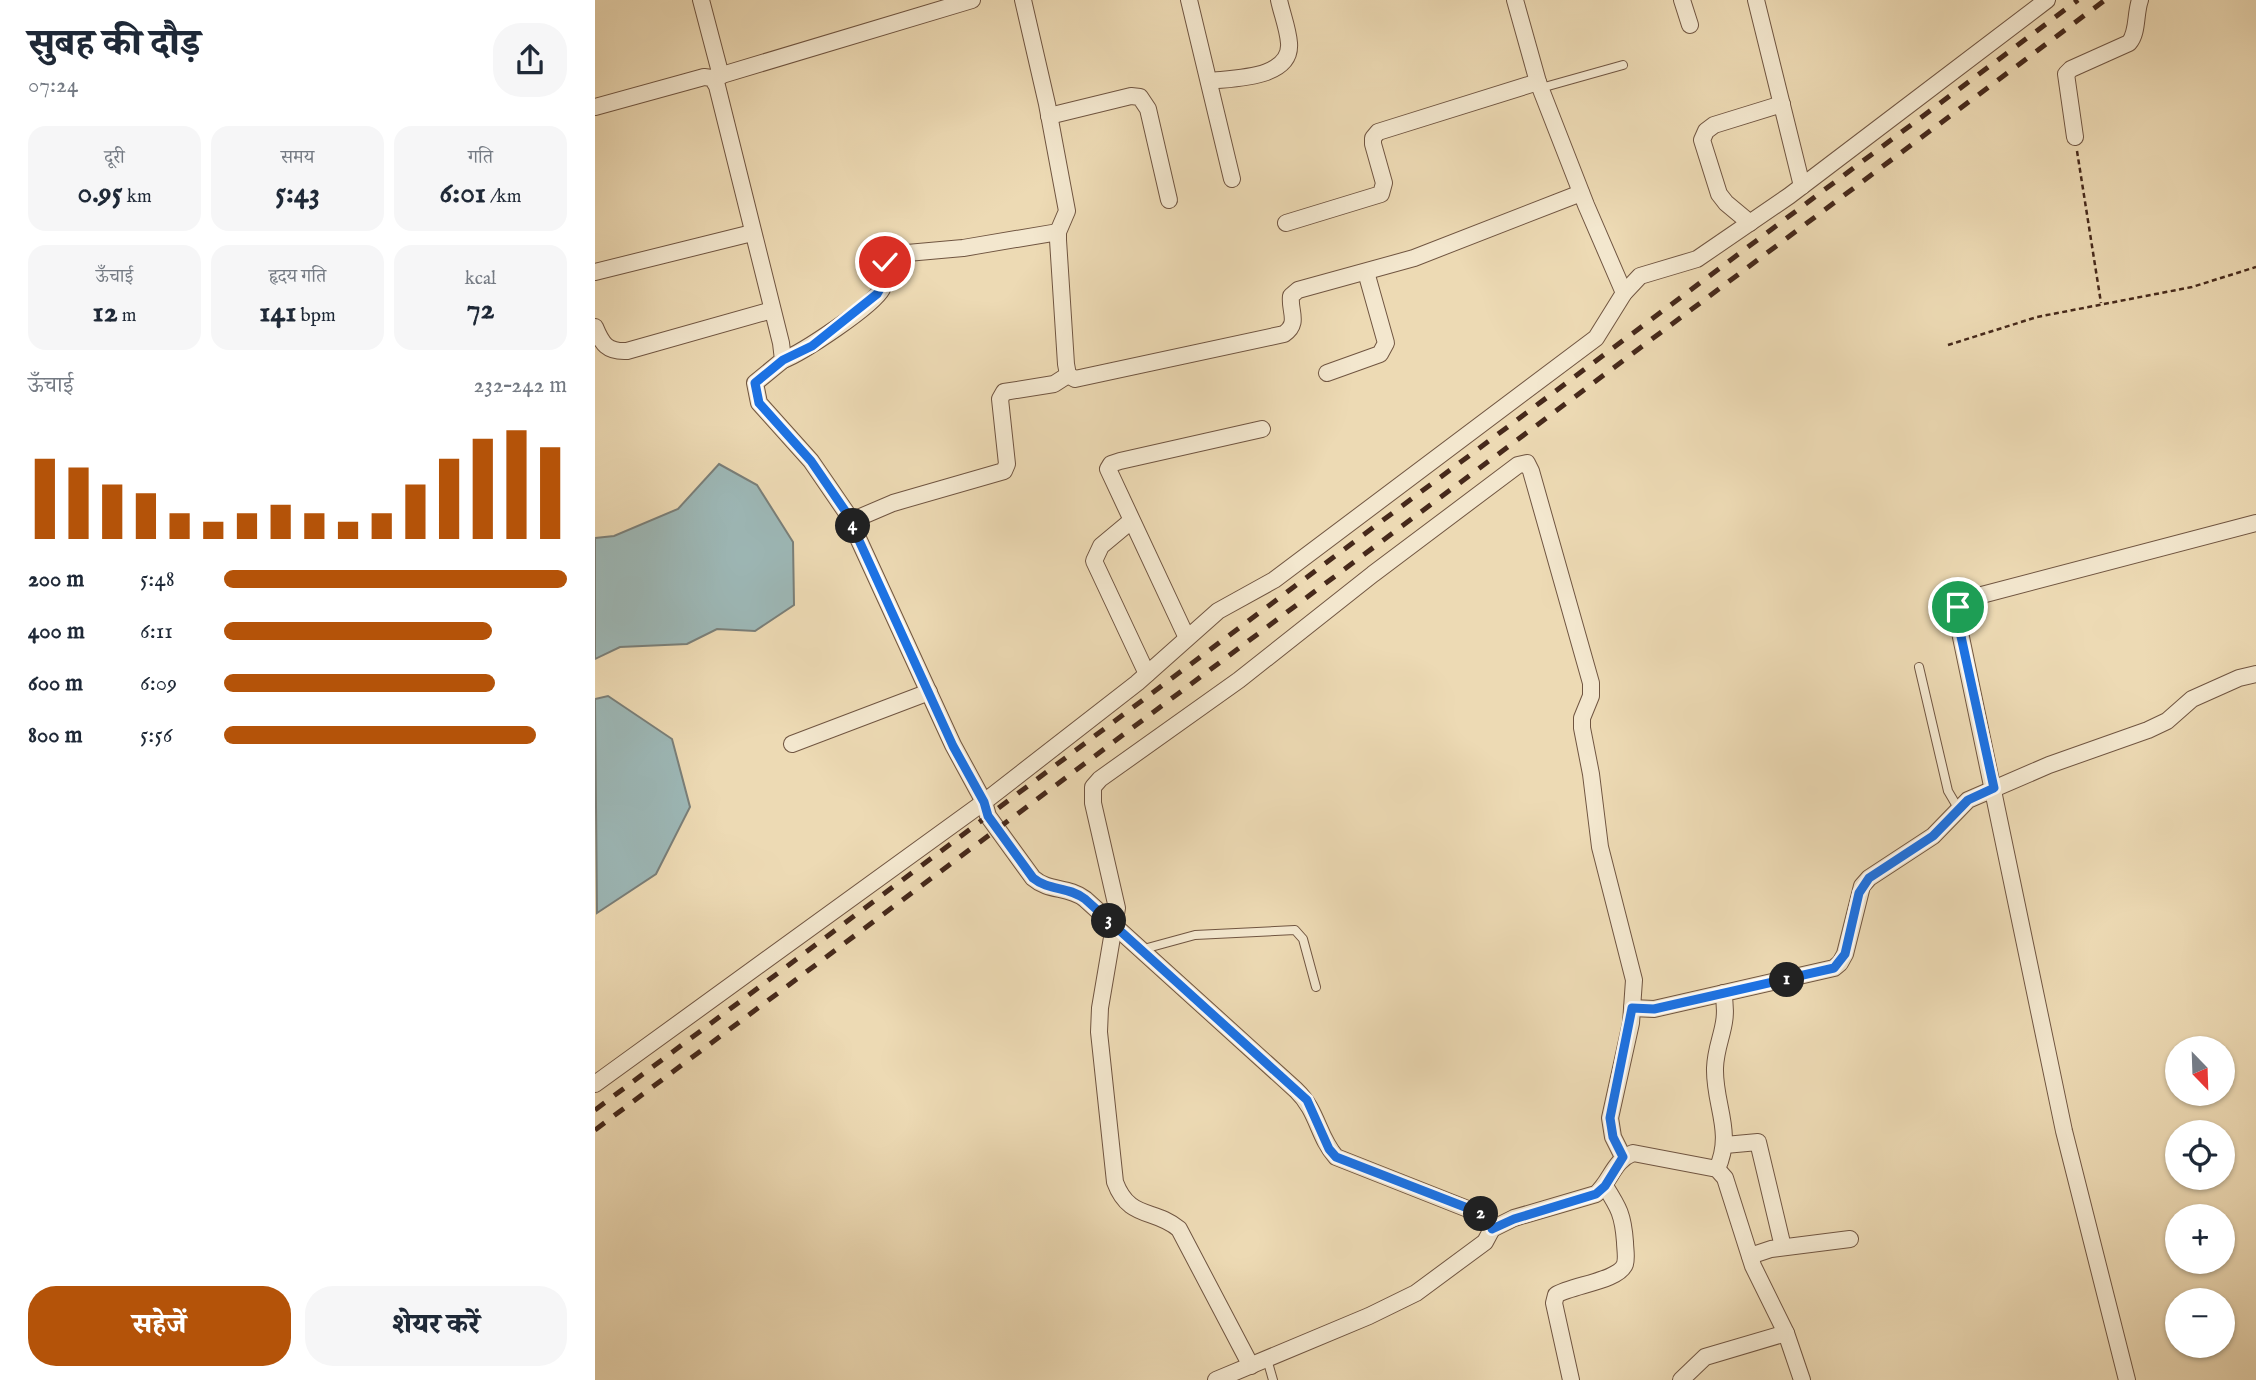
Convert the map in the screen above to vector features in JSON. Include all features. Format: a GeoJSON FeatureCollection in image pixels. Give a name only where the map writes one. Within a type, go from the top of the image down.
{"type":"FeatureCollection","features":[{"type":"Feature","properties":{"kind":"street"},"geometry":{"type":"LineString","coordinates":[[701,0],[717,86],[783,360]]}},
{"type":"Feature","properties":{"kind":"street"},"geometry":{"type":"LineString","coordinates":[[595,107],[704,77],[716,77],[972,0]]}},
{"type":"Feature","properties":{"kind":"street"},"geometry":{"type":"LineString","coordinates":[[1023,0],[1067,211],[1058,232],[1068,375]]}},
{"type":"Feature","properties":{"kind":"street"},"geometry":{"type":"LineString","coordinates":[[1189,0],[1232,180]]}},
{"type":"Feature","properties":{"kind":"street"},"geometry":{"type":"LineString","coordinates":[[1209,81],[1259,74],[1281,64],[1288,53],[1289,44],[1279,0]]}},
{"type":"Feature","properties":{"kind":"street"},"geometry":{"type":"LineString","coordinates":[[1515,0],[1539,85],[1581,194],[1624,293]]}},
{"type":"Feature","properties":{"kind":"street"},"geometry":{"type":"LineString","coordinates":[[1682,0],[1689,26]]}},
{"type":"Feature","properties":{"kind":"street"},"geometry":{"type":"LineString","coordinates":[[1756,0],[1802,186]]}},
{"type":"Feature","properties":{"kind":"street"},"geometry":{"type":"LineString","coordinates":[[595,1084],[984,802],[1147,674],[1218,611],[1274,580],[1596,338],[1624,293],[1640,276],[1687,264],[1750,223],[2047,0]]}},
{"type":"Feature","properties":{"kind":"street"},"geometry":{"type":"LineString","coordinates":[[2075,137],[2066,74],[2071,69],[2130,43],[2134,38],[2134,16],[2140,0]]}},
{"type":"Feature","properties":{"kind":"street"},"geometry":{"type":"LineString","coordinates":[[1286,223],[1381,194],[1384,183],[1373,144],[1373,138],[1378,132],[1539,85]]}},
{"type":"Feature","properties":{"kind":"street"},"geometry":{"type":"LineString","coordinates":[[1049,116],[1131,96],[1140,97],[1148,109],[1169,200]]}},
{"type":"Feature","properties":{"kind":"street"},"geometry":{"type":"LineString","coordinates":[[1750,223],[1719,194],[1702,139],[1706,131],[1714,125],[1782,104]]}},
{"type":"Feature","properties":{"kind":"street"},"geometry":{"type":"LineString","coordinates":[[1068,375],[1075,379],[1086,378],[1284,334],[1291,329],[1294,321],[1290,303],[1291,296],[1298,290],[1414,258],[1581,194]]}},
{"type":"Feature","properties":{"kind":"street"},"geometry":{"type":"LineString","coordinates":[[1058,232],[976,246],[896,254],[885,262],[885,280],[877,294],[812,346],[783,360],[755,383],[759,403],[811,461],[851,521],[953,746],[984,802],[988,816],[1033,878],[1042,886],[1075,891],[1307,1100],[1329,1149],[1336,1157],[1483,1214],[1490,1220],[1492,1229]]}},
{"type":"Feature","properties":{"kind":"street"},"geometry":{"type":"LineString","coordinates":[[595,272],[752,233]]}},
{"type":"Feature","properties":{"kind":"street"},"geometry":{"type":"LineString","coordinates":[[1327,373],[1380,355],[1385,349],[1386,343],[1366,272]]}},
{"type":"Feature","properties":{"kind":"street"},"geometry":{"type":"LineString","coordinates":[[595,327],[606,347],[614,351],[627,351],[772,310]]}},
{"type":"Feature","properties":{"kind":"street"},"geometry":{"type":"LineString","coordinates":[[851,521],[893,503],[1004,471],[1007,464],[1000,399],[1004,392],[1054,384],[1068,375]]}},
{"type":"Feature","properties":{"kind":"street"},"geometry":{"type":"LineString","coordinates":[[1187,638],[1109,476],[1111,464],[1262,429]]}},
{"type":"Feature","properties":{"kind":"street"},"geometry":{"type":"LineString","coordinates":[[1251,1366],[1179,1229],[1127,1204],[1115,1182],[1099,1032],[1104,985],[1116,927],[1117,897],[1091,793],[1100,779],[1239,680],[1518,465],[1527,463],[1591,683],[1591,696],[1582,718],[1582,728],[1600,847],[1633,968],[1632,1008],[1610,1118],[1613,1137],[1623,1157]]}},
{"type":"Feature","properties":{"kind":"street"},"geometry":{"type":"LineString","coordinates":[[1131,521],[1101,546],[1094,561],[1147,674]]}},
{"type":"Feature","properties":{"kind":"street"},"geometry":{"type":"LineString","coordinates":[[2127,1380],[2064,1131],[1957,618],[1958,607],[1975,597],[2256,523]]}},
{"type":"Feature","properties":{"kind":"street"},"geometry":{"type":"LineString","coordinates":[[1632,1008],[1654,1009],[1825,972],[1840,963],[1862,886],[1869,878],[1933,836],[1968,800],[2049,765],[2148,730],[2167,721],[2192,699],[2239,678],[2256,674]]}},
{"type":"Feature","properties":{"kind":"street"},"geometry":{"type":"LineString","coordinates":[[792,744],[929,692]]}},
{"type":"Feature","properties":{"kind":"street"},"geometry":{"type":"LineString","coordinates":[[1723,993],[1727,1017],[1715,1068],[1725,1145],[1717,1169],[1728,1188],[1750,1256],[1786,1333],[1802,1380]]}},
{"type":"Feature","properties":{"kind":"street"},"geometry":{"type":"LineString","coordinates":[[1725,1145],[1758,1142],[1783,1247]]}},
{"type":"Feature","properties":{"kind":"street"},"geometry":{"type":"LineString","coordinates":[[1216,1380],[1369,1316],[1416,1293],[1485,1242],[1492,1229],[1514,1219],[1596,1194],[1605,1186],[1623,1157],[1633,1153],[1717,1169]]}},
{"type":"Feature","properties":{"kind":"street"},"geometry":{"type":"LineString","coordinates":[[1571,1380],[1554,1303],[1556,1295],[1564,1290],[1612,1276],[1621,1270],[1626,1262],[1621,1210],[1605,1186]]}},
{"type":"Feature","properties":{"kind":"street"},"geometry":{"type":"LineString","coordinates":[[1750,1256],[1783,1247],[1850,1239]]}},
{"type":"Feature","properties":{"kind":"street"},"geometry":{"type":"LineString","coordinates":[[1681,1380],[1705,1357],[1786,1333]]}},
{"type":"Feature","properties":{"kind":"lane"},"geometry":{"type":"LineString","coordinates":[[1539,85],[1623,65]]}},
{"type":"Feature","properties":{"kind":"lane"},"geometry":{"type":"LineString","coordinates":[[1919,667],[1948,791],[1958,808]]}},
{"type":"Feature","properties":{"kind":"lane"},"geometry":{"type":"LineString","coordinates":[[1140,950],[1195,935],[1295,930],[1303,939],[1316,987]]}},
{"type":"Feature","properties":{"kind":"lane"},"geometry":{"type":"LineString","coordinates":[[1267,1359],[1273,1380]]}},
{"type":"Feature","properties":{"kind":"path"},"geometry":{"type":"LineString","coordinates":[[2075,137],[2101,305]]}},
{"type":"Feature","properties":{"kind":"path"},"geometry":{"type":"LineString","coordinates":[[1948,345],[2037,317],[2192,287],[2256,267]]}},
{"type":"Feature","properties":{"kind":"water"},"geometry":{"type":"Polygon","coordinates":[[[719,464],[757,485],[793,542],[794,605],[755,631],[717,629],[687,644],[620,647],[595,659],[595,538],[614,536],[678,509],[719,464]]]}},
{"type":"Feature","properties":{"kind":"water"},"geometry":{"type":"Polygon","coordinates":[[[608,696],[672,739],[690,807],[656,874],[597,913],[595,699],[608,696]]]}},
{"type":"Feature","properties":{"kind":"railway"},"geometry":{"type":"LineString","coordinates":[[595,1110],[2078,0]]}},
{"type":"Feature","properties":{"kind":"railway"},"geometry":{"type":"LineString","coordinates":[[595,1130],[2105,0]]}},
{"type":"Feature","properties":{"kind":"route"},"geometry":{"type":"LineString","coordinates":[[885,262],[883,289],[812,346],[783,360],[763,374],[755,383],[755,393],[759,403],[811,461],[851,521],[953,746],[984,802],[988,816],[1033,878],[1042,886],[1075,891],[1085,899],[1307,1100],[1329,1149],[1336,1157],[1483,1214],[1490,1220],[1492,1229],[1514,1219],[1596,1194],[1605,1186],[1623,1157],[1613,1137],[1610,1118],[1629,1035],[1632,1008],[1654,1009],[1834,968],[1845,954],[1859,893],[1869,878],[1933,836],[1968,800],[1994,788],[1957,618],[1958,607]]}}]}
